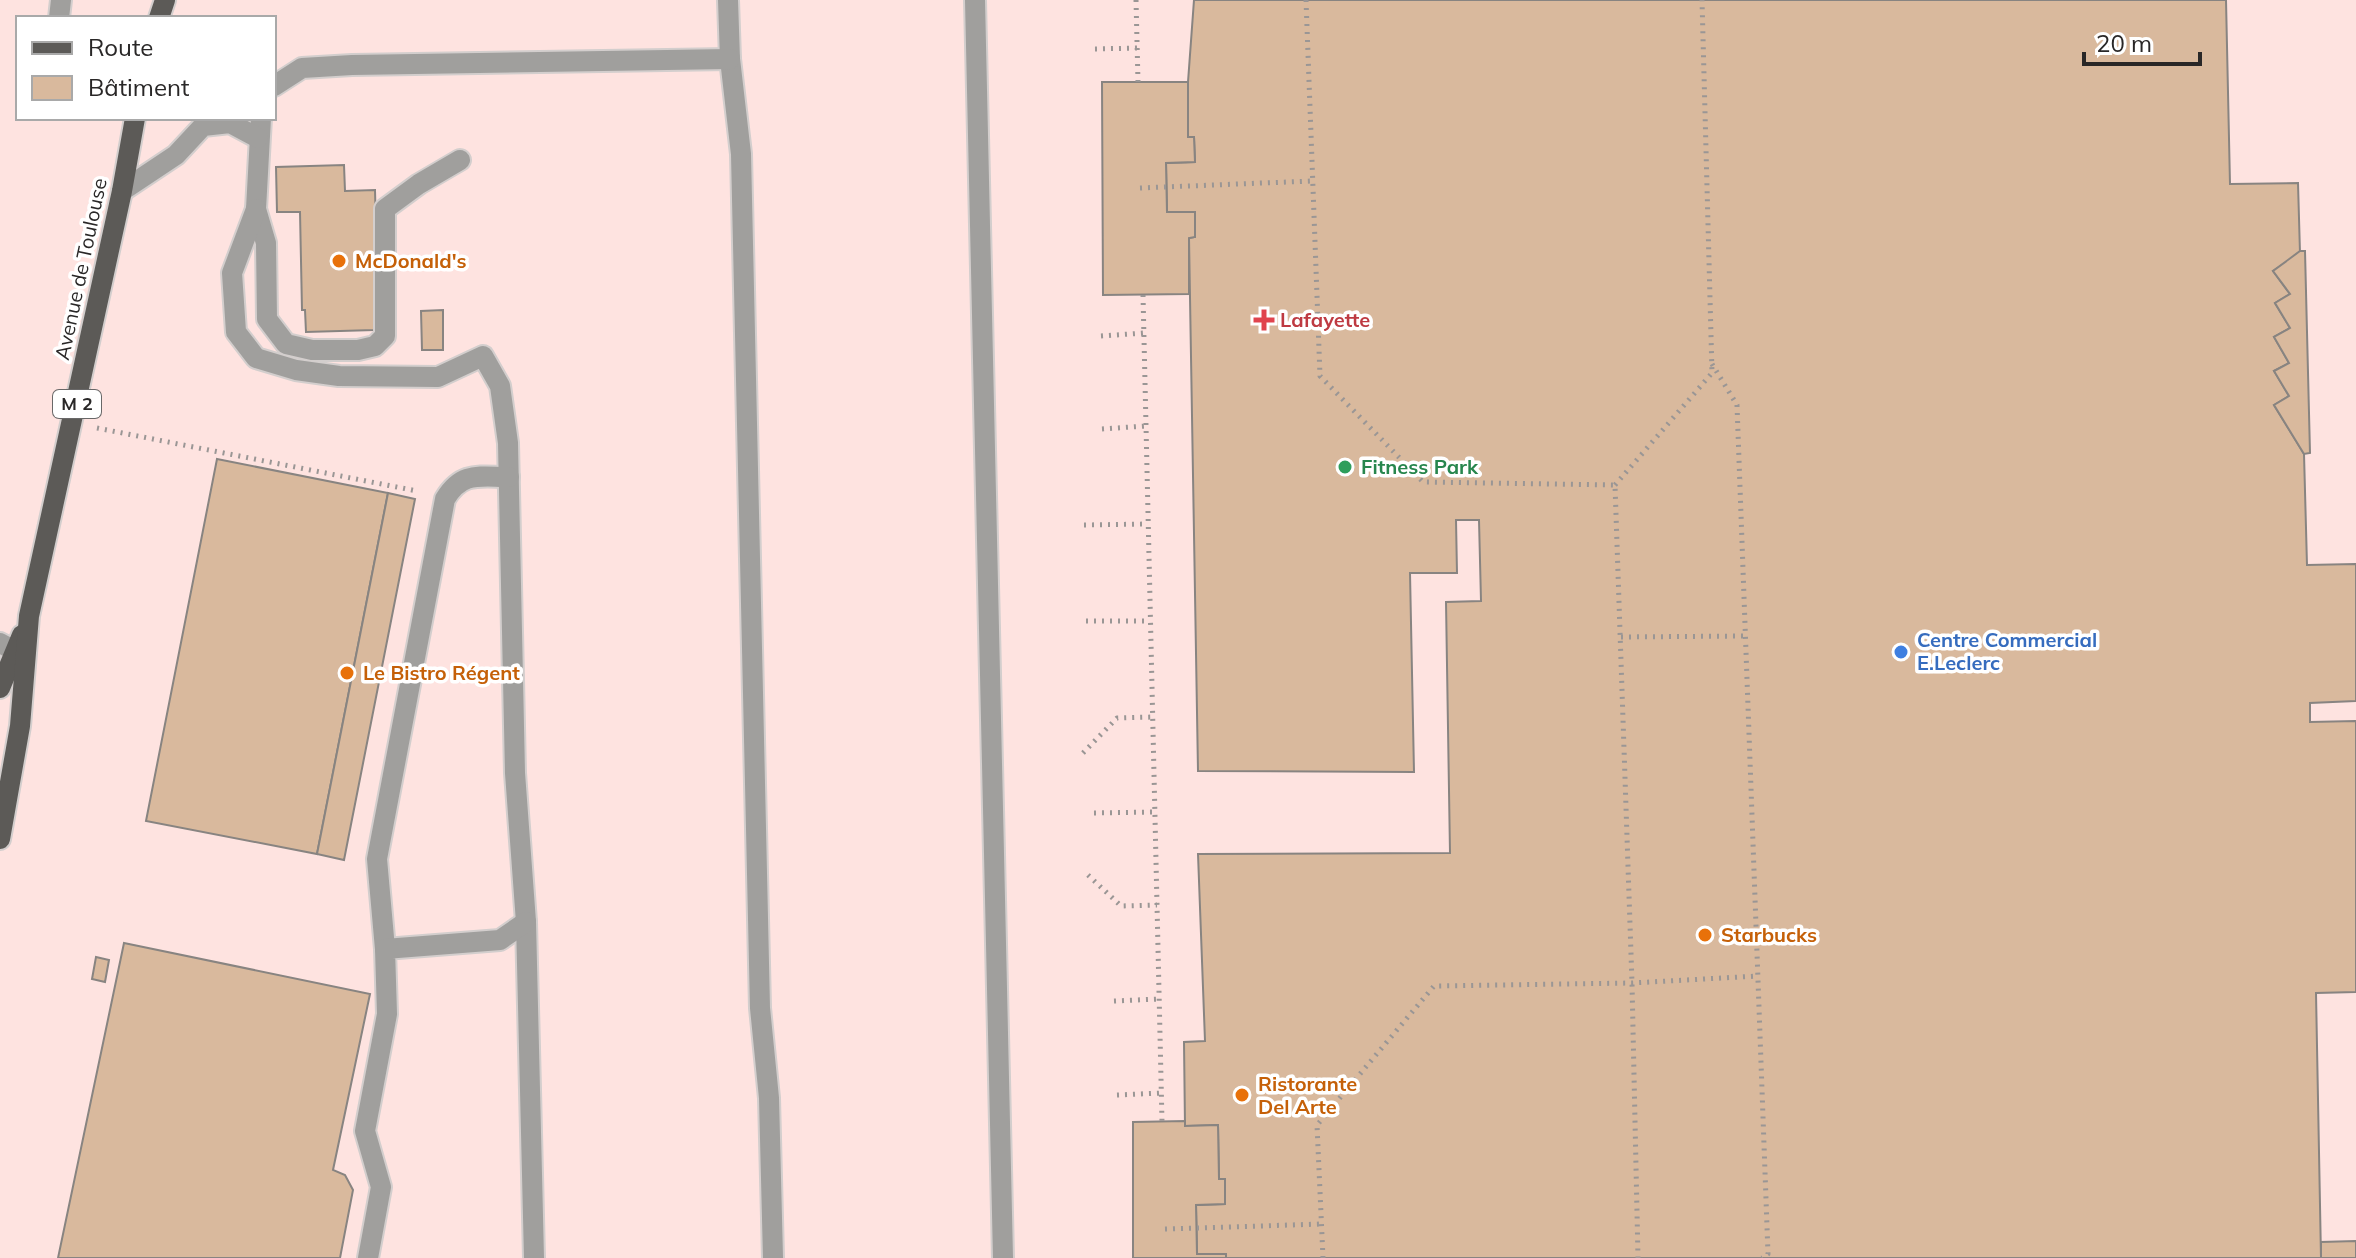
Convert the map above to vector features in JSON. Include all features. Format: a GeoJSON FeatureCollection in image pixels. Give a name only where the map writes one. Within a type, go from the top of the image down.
{"type":"FeatureCollection","features":[{"type":"Feature","properties":{"kind":"main road","name":"Avenue de Toulouse"},"geometry":{"type":"LineString","coordinates":[[0,839],[20,726],[29,616],[73,424],[135,120]]}},
{"type":"Feature","properties":{"kind":"main road","name":"Avenue de Toulouse"},"geometry":{"type":"LineString","coordinates":[[0,688],[8,647],[29,616]]}},
{"type":"Feature","properties":{"kind":"lane"},"geometry":{"type":"LineString","coordinates":[[728,0],[730,59],[741,154],[760,1008],[769,1098],[773,1258]]}},
{"type":"Feature","properties":{"kind":"lane"},"geometry":{"type":"LineString","coordinates":[[975,0],[1003,1258]]}},
{"type":"Feature","properties":{"kind":"lane"},"geometry":{"type":"LineString","coordinates":[[276,85],[302,68],[730,59]]}},
{"type":"Feature","properties":{"kind":"lane"},"geometry":{"type":"LineString","coordinates":[[122,191],[176,155],[203,126],[230,123],[260,128],[256,209],[232,273],[236,332],[256,358],[296,370],[339,376],[438,377],[483,356],[500,386],[509,477],[515,773],[526,922],[534,1258]]}},
{"type":"Feature","properties":{"kind":"lane"},"geometry":{"type":"LineString","coordinates":[[256,209],[266,243],[267,319],[286,344],[312,350],[358,350],[375,346],[385,336],[385,209],[460,160]]}},
{"type":"Feature","properties":{"kind":"lane"},"geometry":{"type":"LineString","coordinates":[[368,1258],[381,1187],[365,1131],[387,1014],[377,859],[445,499],[455,484],[469,477],[509,477]]}},
{"type":"Feature","properties":{"kind":"lane"},"geometry":{"type":"LineString","coordinates":[[385,949],[500,940],[526,922]]}},
{"type":"Feature","properties":{"kind":"path"},"geometry":{"type":"LineString","coordinates":[[1136,0],[1138,82]]}},
{"type":"Feature","properties":{"kind":"path"},"geometry":{"type":"LineString","coordinates":[[1306,0],[1320,376],[1423,482],[1615,485]]}},
{"type":"Feature","properties":{"kind":"path"},"geometry":{"type":"LineString","coordinates":[[1638,1258],[1615,485],[1712,373],[1702,0]]}},
{"type":"Feature","properties":{"kind":"path"},"geometry":{"type":"LineString","coordinates":[[1095,49],[1137,48]]}},
{"type":"Feature","properties":{"kind":"path"},"geometry":{"type":"LineString","coordinates":[[1140,188],[1312,181]]}},
{"type":"Feature","properties":{"kind":"path"},"geometry":{"type":"LineString","coordinates":[[1143,295],[1162,1122]]}},
{"type":"Feature","properties":{"kind":"path"},"geometry":{"type":"LineString","coordinates":[[1101,336],[1144,333]]}},
{"type":"Feature","properties":{"kind":"path"},"geometry":{"type":"LineString","coordinates":[[1712,364],[1737,405],[1768,1254],[1762,1258]]}},
{"type":"Feature","properties":{"kind":"path"},"geometry":{"type":"LineString","coordinates":[[73,424],[416,490],[445,499]]}},
{"type":"Feature","properties":{"kind":"path"},"geometry":{"type":"LineString","coordinates":[[1102,429],[1146,426]]}},
{"type":"Feature","properties":{"kind":"path"},"geometry":{"type":"LineString","coordinates":[[1084,525],[1148,524]]}},
{"type":"Feature","properties":{"kind":"path"},"geometry":{"type":"LineString","coordinates":[[1086,621],[1150,621]]}},
{"type":"Feature","properties":{"kind":"path"},"geometry":{"type":"LineString","coordinates":[[1621,637],[1745,636]]}},
{"type":"Feature","properties":{"kind":"path"},"geometry":{"type":"LineString","coordinates":[[1083,753],[1117,718],[1153,717]]}},
{"type":"Feature","properties":{"kind":"path"},"geometry":{"type":"LineString","coordinates":[[1094,813],[1155,812]]}},
{"type":"Feature","properties":{"kind":"path"},"geometry":{"type":"LineString","coordinates":[[1088,875],[1121,906],[1157,905]]}},
{"type":"Feature","properties":{"kind":"path"},"geometry":{"type":"LineString","coordinates":[[1323,1258],[1317,1125],[1434,986],[1632,983],[1758,976]]}},
{"type":"Feature","properties":{"kind":"path"},"geometry":{"type":"LineString","coordinates":[[1114,1001],[1160,999]]}},
{"type":"Feature","properties":{"kind":"path"},"geometry":{"type":"LineString","coordinates":[[1117,1095],[1162,1093]]}},
{"type":"Feature","properties":{"kind":"path"},"geometry":{"type":"LineString","coordinates":[[1165,1229],[1322,1224]]}},
{"type":"Feature","properties":{"kind":"shaded area"},"geometry":{"type":"Polygon","coordinates":[[[0,0],[2356,0],[2356,1258],[0,1258],[0,0]]]}},
{"type":"Feature","properties":{"kind":"building","name":"Centre Commercial E.Leclerc"},"geometry":{"type":"Polygon","coordinates":[[[1194,0],[2226,0],[2230,184],[2298,183],[2300,253],[2273,271],[2290,294],[2275,303],[2290,328],[2274,337],[2289,363],[2274,371],[2289,396],[2274,405],[2304,454],[2307,565],[2356,564],[2356,701],[2310,703],[2310,722],[2356,721],[2356,992],[2316,993],[2321,1258],[1226,1258],[1226,1254],[1197,1254],[1196,1205],[1225,1204],[1225,1179],[1219,1179],[1218,1125],[1185,1126],[1184,1042],[1205,1041],[1198,854],[1450,853],[1446,602],[1481,601],[1479,520],[1456,520],[1457,573],[1410,573],[1414,772],[1198,771],[1189,238],[1195,237],[1195,212],[1167,212],[1166,163],[1195,162],[1194,137],[1188,137],[1188,82],[1194,0]]]}},
{"type":"Feature","properties":{"kind":"building"},"geometry":{"type":"Polygon","coordinates":[[[1102,82],[1188,82],[1188,137],[1194,137],[1195,162],[1166,163],[1167,212],[1195,212],[1195,237],[1189,238],[1189,294],[1103,295],[1102,82]]]}},
{"type":"Feature","properties":{"kind":"building","name":"McDonald's"},"geometry":{"type":"Polygon","coordinates":[[[344,165],[345,191],[375,190],[378,309],[374,309],[374,330],[306,332],[305,310],[302,310],[300,212],[277,212],[276,167],[344,165]]]}},
{"type":"Feature","properties":{"kind":"building"},"geometry":{"type":"Polygon","coordinates":[[[2300,251],[2305,251],[2310,453],[2304,454],[2274,405],[2289,396],[2274,371],[2289,363],[2274,337],[2290,328],[2275,303],[2290,294],[2273,271],[2300,251]]]}},
{"type":"Feature","properties":{"kind":"building"},"geometry":{"type":"Polygon","coordinates":[[[443,310],[443,350],[422,350],[421,311],[443,310]]]}},
{"type":"Feature","properties":{"kind":"building"},"geometry":{"type":"Polygon","coordinates":[[[217,459],[388,493],[317,854],[146,821],[217,459]]]}},
{"type":"Feature","properties":{"kind":"building"},"geometry":{"type":"Polygon","coordinates":[[[388,493],[415,499],[344,860],[317,854],[388,493]]]}},
{"type":"Feature","properties":{"kind":"building"},"geometry":{"type":"Polygon","coordinates":[[[124,943],[370,994],[333,1170],[345,1175],[353,1190],[340,1258],[58,1258],[124,943]]]}},
{"type":"Feature","properties":{"kind":"building"},"geometry":{"type":"Polygon","coordinates":[[[96,957],[109,960],[105,982],[92,979],[96,957]]]}},
{"type":"Feature","properties":{"kind":"building"},"geometry":{"type":"Polygon","coordinates":[[[1185,1121],[1185,1126],[1218,1125],[1219,1179],[1225,1179],[1225,1204],[1196,1205],[1197,1254],[1226,1254],[1226,1258],[1133,1258],[1133,1122],[1185,1121]]]}},
{"type":"Feature","properties":{"kind":"building"},"geometry":{"type":"Polygon","coordinates":[[[2356,1241],[2356,1258],[2321,1258],[2321,1242],[2356,1241]]]}},
{"type":"Feature","properties":{"kind":"place","name":"McDonald's"},"geometry":{"type":"Point","coordinates":[339,261]}},
{"type":"Feature","properties":{"kind":"place","name":"Lafayette"},"geometry":{"type":"Point","coordinates":[1264,320]}},
{"type":"Feature","properties":{"kind":"place","name":"Fitness Park"},"geometry":{"type":"Point","coordinates":[1345,467]}},
{"type":"Feature","properties":{"kind":"place","name":"Centre Commercial E.Leclerc"},"geometry":{"type":"Point","coordinates":[1901,652]}},
{"type":"Feature","properties":{"kind":"place","name":"Le Bistro Régent"},"geometry":{"type":"Point","coordinates":[347,673]}},
{"type":"Feature","properties":{"kind":"place","name":"Starbucks"},"geometry":{"type":"Point","coordinates":[1705,935]}},
{"type":"Feature","properties":{"kind":"place","name":"Ristorante Del Arte"},"geometry":{"type":"Point","coordinates":[1242,1095]}}]}
